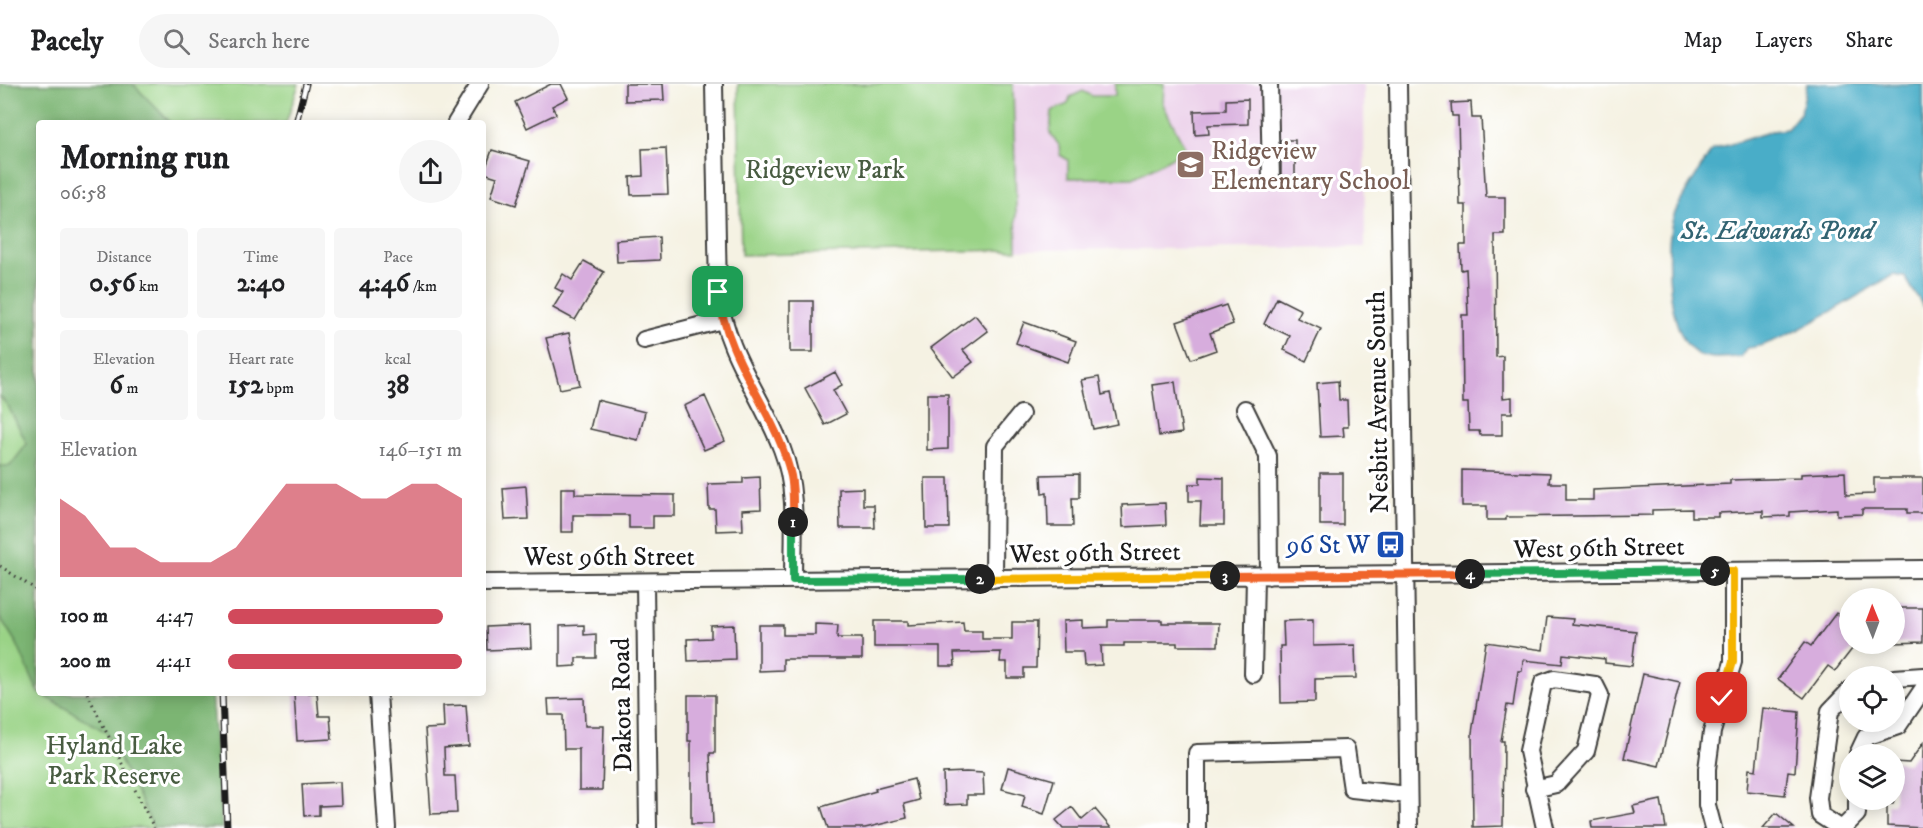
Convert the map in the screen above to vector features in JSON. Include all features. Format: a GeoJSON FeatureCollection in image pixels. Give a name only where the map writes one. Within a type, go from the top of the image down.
{"type":"FeatureCollection","features":[{"type":"Feature","properties":{"kind":"street"},"geometry":{"type":"LineString","coordinates":[[458,120],[480,84]]}},
{"type":"Feature","properties":{"kind":"street"},"geometry":{"type":"LineString","coordinates":[[714,84],[718,292],[722,320],[737,361],[782,447],[791,477],[793,580]]}},
{"type":"Feature","properties":{"kind":"street"},"geometry":{"type":"LineString","coordinates":[[1269,84],[1271,180]]}},
{"type":"Feature","properties":{"kind":"street","name":"Nesbitt Avenue South"},"geometry":{"type":"LineString","coordinates":[[1398,84],[1409,828]]}},
{"type":"Feature","properties":{"kind":"street"},"geometry":{"type":"LineString","coordinates":[[644,340],[722,320]]}},
{"type":"Feature","properties":{"kind":"street"},"geometry":{"type":"LineString","coordinates":[[1245,409],[1268,456],[1262,576],[1253,674]]}},
{"type":"Feature","properties":{"kind":"street"},"geometry":{"type":"LineString","coordinates":[[994,579],[995,446],[1021,414]]}},
{"type":"Feature","properties":{"kind":"street","name":"West 96th Street"},"geometry":{"type":"LineString","coordinates":[[486,583],[1923,570]]}},
{"type":"Feature","properties":{"kind":"street"},"geometry":{"type":"LineString","coordinates":[[1713,828],[1707,805],[1707,769],[1712,732],[1733,662],[1733,571]]}},
{"type":"Feature","properties":{"kind":"street","name":"Dakota Road"},"geometry":{"type":"LineString","coordinates":[[645,582],[648,828]]}},
{"type":"Feature","properties":{"kind":"street"},"geometry":{"type":"LineString","coordinates":[[1905,677],[1923,676]]}},
{"type":"Feature","properties":{"kind":"street"},"geometry":{"type":"LineString","coordinates":[[1534,789],[1556,784],[1586,751],[1600,695],[1595,685],[1554,679],[1543,683],[1528,751],[1534,789],[1545,828]]}},
{"type":"Feature","properties":{"kind":"street"},"geometry":{"type":"LineString","coordinates":[[1863,744],[1866,737],[1898,726],[1923,689]]}},
{"type":"Feature","properties":{"kind":"street"},"geometry":{"type":"LineString","coordinates":[[378,696],[387,828]]}},
{"type":"Feature","properties":{"kind":"street"},"geometry":{"type":"LineString","coordinates":[[1839,702],[1830,711],[1818,798],[1820,815],[1842,828],[1857,814],[1857,810]]}},
{"type":"Feature","properties":{"kind":"street"},"geometry":{"type":"LineString","coordinates":[[1197,828],[1197,753],[1346,749],[1352,789],[1408,795]]}},
{"type":"Feature","properties":{"kind":"path"},"geometry":{"type":"LineString","coordinates":[[0,566],[36,591]]}},
{"type":"Feature","properties":{"kind":"path"},"geometry":{"type":"LineString","coordinates":[[88,696],[154,828]]}},
{"type":"Feature","properties":{"kind":"shaded area","name":"Ridgeview Elementary School"},"geometry":{"type":"Polygon","coordinates":[[[1013,84],[1364,84],[1365,247],[1017,250],[1013,84]]]}},
{"type":"Feature","properties":{"kind":"green space","name":"Hyland Lake Park Reserve"},"geometry":{"type":"Polygon","coordinates":[[[0,84],[299,84],[287,120],[36,120],[36,696],[211,696],[222,828],[0,828],[0,84]]]}},
{"type":"Feature","properties":{"kind":"green space"},"geometry":{"type":"Polygon","coordinates":[[[0,84],[133,84],[168,120],[36,120],[36,687],[17,644],[0,617],[0,466],[10,466],[27,444],[9,408],[0,396],[0,84]]]}},
{"type":"Feature","properties":{"kind":"green space","name":"Ridgeview Park"},"geometry":{"type":"Polygon","coordinates":[[[738,84],[1013,84],[1017,250],[741,255],[738,84]]]}},
{"type":"Feature","properties":{"kind":"green space"},"geometry":{"type":"Polygon","coordinates":[[[1115,84],[1164,84],[1163,104],[1186,150],[1133,178],[1068,178],[1068,160],[1060,155],[1059,145],[1050,133],[1052,111],[1068,104],[1070,97],[1083,91],[1092,96],[1115,96],[1115,84]]]}},
{"type":"Feature","properties":{"kind":"green space"},"geometry":{"type":"Polygon","coordinates":[[[45,696],[211,696],[222,828],[154,828],[106,732],[45,696]]]}},
{"type":"Feature","properties":{"kind":"water","name":"St. Edwards Pond"},"geometry":{"type":"Polygon","coordinates":[[[1807,84],[1923,84],[1923,306],[1905,277],[1893,275],[1779,339],[1747,348],[1741,357],[1712,358],[1696,353],[1686,343],[1679,329],[1670,292],[1669,253],[1674,215],[1683,196],[1712,150],[1772,131],[1787,129],[1801,112],[1807,84]]]}},
{"type":"Feature","properties":{"kind":"building"},"geometry":{"type":"Polygon","coordinates":[[[551,84],[561,84],[568,98],[552,106],[556,114],[527,128],[515,102],[551,84]]]}},
{"type":"Feature","properties":{"kind":"building"},"geometry":{"type":"Polygon","coordinates":[[[625,84],[663,84],[664,100],[625,101],[625,84]]]}},
{"type":"Feature","properties":{"kind":"building"},"geometry":{"type":"Polygon","coordinates":[[[1248,99],[1248,124],[1208,125],[1209,134],[1195,135],[1194,111],[1226,110],[1226,100],[1248,99]]]}},
{"type":"Feature","properties":{"kind":"building"},"geometry":{"type":"Polygon","coordinates":[[[1471,102],[1472,118],[1481,118],[1486,197],[1505,197],[1505,235],[1495,235],[1496,357],[1503,356],[1503,398],[1512,397],[1512,413],[1502,413],[1502,435],[1480,435],[1479,431],[1469,431],[1468,403],[1463,403],[1462,315],[1468,315],[1466,269],[1461,270],[1460,245],[1466,245],[1466,205],[1460,205],[1458,116],[1452,116],[1451,103],[1471,102]]]}},
{"type":"Feature","properties":{"kind":"building"},"geometry":{"type":"Polygon","coordinates":[[[1281,140],[1295,140],[1295,180],[1281,180],[1281,140]]]}},
{"type":"Feature","properties":{"kind":"building"},"geometry":{"type":"Polygon","coordinates":[[[666,148],[668,194],[631,195],[630,177],[643,176],[642,149],[666,148]]]}},
{"type":"Feature","properties":{"kind":"building"},"geometry":{"type":"Polygon","coordinates":[[[492,150],[530,161],[516,205],[491,197],[497,177],[486,174],[492,150]]]}},
{"type":"Feature","properties":{"kind":"building"},"geometry":{"type":"Polygon","coordinates":[[[659,237],[660,260],[617,262],[616,240],[659,237]]]}},
{"type":"Feature","properties":{"kind":"building"},"geometry":{"type":"Polygon","coordinates":[[[584,261],[604,272],[575,320],[553,308],[563,292],[555,288],[563,274],[572,280],[584,261]]]}},
{"type":"Feature","properties":{"kind":"building"},"geometry":{"type":"Polygon","coordinates":[[[1277,298],[1301,310],[1297,318],[1321,329],[1306,361],[1284,350],[1290,336],[1264,324],[1277,298]]]}},
{"type":"Feature","properties":{"kind":"building"},"geometry":{"type":"Polygon","coordinates":[[[790,301],[813,301],[813,352],[790,352],[790,301]]]}},
{"type":"Feature","properties":{"kind":"building"},"geometry":{"type":"Polygon","coordinates":[[[1226,305],[1233,324],[1210,333],[1216,350],[1191,359],[1177,322],[1226,305]]]}},
{"type":"Feature","properties":{"kind":"building"},"geometry":{"type":"Polygon","coordinates":[[[975,315],[988,331],[963,350],[973,362],[953,377],[931,348],[975,315]]]}},
{"type":"Feature","properties":{"kind":"building"},"geometry":{"type":"Polygon","coordinates":[[[1024,322],[1076,341],[1068,362],[1016,343],[1024,322]]]}},
{"type":"Feature","properties":{"kind":"building"},"geometry":{"type":"Polygon","coordinates":[[[569,333],[580,385],[560,389],[546,338],[569,333]]]}},
{"type":"Feature","properties":{"kind":"building"},"geometry":{"type":"Polygon","coordinates":[[[835,372],[842,385],[833,390],[846,414],[825,425],[805,388],[835,372]]]}},
{"type":"Feature","properties":{"kind":"building"},"geometry":{"type":"Polygon","coordinates":[[[1099,377],[1102,395],[1110,393],[1117,424],[1093,429],[1082,380],[1099,377]]]}},
{"type":"Feature","properties":{"kind":"building"},"geometry":{"type":"Polygon","coordinates":[[[1338,381],[1339,400],[1347,400],[1348,427],[1343,427],[1344,436],[1320,437],[1317,383],[1338,381]]]}},
{"type":"Feature","properties":{"kind":"building"},"geometry":{"type":"Polygon","coordinates":[[[1175,382],[1182,433],[1159,436],[1152,385],[1175,382]]]}},
{"type":"Feature","properties":{"kind":"building"},"geometry":{"type":"Polygon","coordinates":[[[927,394],[948,394],[948,449],[927,450],[927,394]]]}},
{"type":"Feature","properties":{"kind":"building"},"geometry":{"type":"Polygon","coordinates":[[[705,396],[725,441],[704,450],[684,406],[705,396]]]}},
{"type":"Feature","properties":{"kind":"building"},"geometry":{"type":"Polygon","coordinates":[[[597,400],[645,412],[638,440],[590,429],[597,400]]]}},
{"type":"Feature","properties":{"kind":"building"},"geometry":{"type":"Polygon","coordinates":[[[1462,470],[1550,473],[1549,483],[1566,483],[1566,500],[1593,500],[1593,490],[1730,484],[1730,480],[1801,478],[1801,474],[1845,472],[1846,495],[1874,494],[1874,478],[1923,478],[1923,513],[1907,513],[1907,509],[1862,509],[1862,514],[1837,515],[1837,509],[1790,512],[1790,516],[1763,517],[1763,511],[1718,513],[1718,517],[1692,517],[1692,509],[1652,510],[1652,515],[1506,517],[1506,520],[1487,520],[1487,506],[1462,506],[1462,470]]]}},
{"type":"Feature","properties":{"kind":"building"},"geometry":{"type":"Polygon","coordinates":[[[1320,473],[1343,473],[1343,525],[1320,525],[1320,473]]]}},
{"type":"Feature","properties":{"kind":"building"},"geometry":{"type":"Polygon","coordinates":[[[1079,474],[1079,498],[1072,498],[1073,526],[1048,526],[1047,493],[1042,494],[1041,475],[1079,474]]]}},
{"type":"Feature","properties":{"kind":"building"},"geometry":{"type":"Polygon","coordinates":[[[760,477],[761,509],[742,510],[743,530],[716,531],[715,509],[709,509],[708,484],[743,483],[743,478],[760,477]]]}},
{"type":"Feature","properties":{"kind":"building"},"geometry":{"type":"Polygon","coordinates":[[[1200,477],[1224,478],[1224,525],[1200,525],[1201,501],[1189,501],[1189,484],[1200,484],[1200,477]]]}},
{"type":"Feature","properties":{"kind":"building"},"geometry":{"type":"Polygon","coordinates":[[[925,478],[948,478],[949,528],[926,528],[925,478]]]}},
{"type":"Feature","properties":{"kind":"building"},"geometry":{"type":"Polygon","coordinates":[[[526,486],[528,519],[505,520],[503,488],[526,486]]]}},
{"type":"Feature","properties":{"kind":"building"},"geometry":{"type":"Polygon","coordinates":[[[561,488],[575,488],[575,494],[675,495],[675,516],[653,516],[653,528],[629,528],[629,515],[573,515],[573,532],[561,532],[561,488]]]}},
{"type":"Feature","properties":{"kind":"building"},"geometry":{"type":"Polygon","coordinates":[[[863,488],[863,505],[874,505],[875,528],[840,528],[839,489],[863,488]]]}},
{"type":"Feature","properties":{"kind":"building"},"geometry":{"type":"Polygon","coordinates":[[[1165,503],[1166,525],[1123,527],[1122,505],[1165,503]]]}},
{"type":"Feature","properties":{"kind":"building"},"geometry":{"type":"Polygon","coordinates":[[[1905,608],[1923,608],[1923,642],[1905,643],[1905,608]]]}},
{"type":"Feature","properties":{"kind":"building"},"geometry":{"type":"Polygon","coordinates":[[[1836,613],[1839,615],[1839,654],[1848,654],[1835,671],[1828,666],[1804,698],[1778,679],[1805,642],[1811,646],[1836,613]]]}},
{"type":"Feature","properties":{"kind":"building"},"geometry":{"type":"Polygon","coordinates":[[[1547,617],[1573,619],[1572,624],[1636,631],[1632,666],[1605,663],[1605,659],[1563,654],[1562,664],[1523,660],[1522,671],[1518,671],[1513,706],[1507,705],[1501,741],[1504,741],[1503,826],[1473,827],[1472,733],[1486,642],[1543,650],[1547,617]]]}},
{"type":"Feature","properties":{"kind":"building"},"geometry":{"type":"Polygon","coordinates":[[[1083,620],[1083,628],[1108,627],[1108,620],[1219,623],[1218,646],[1124,643],[1124,646],[1101,646],[1102,665],[1084,666],[1083,652],[1064,652],[1063,621],[1083,620]]]}},
{"type":"Feature","properties":{"kind":"building"},"geometry":{"type":"Polygon","coordinates":[[[1313,620],[1313,646],[1355,645],[1356,678],[1315,679],[1315,702],[1281,703],[1280,646],[1284,646],[1283,621],[1313,620]]]}},
{"type":"Feature","properties":{"kind":"building"},"geometry":{"type":"Polygon","coordinates":[[[874,621],[908,621],[908,625],[963,622],[964,631],[982,631],[982,639],[1012,639],[1012,622],[1037,622],[1036,668],[1024,668],[1024,678],[1007,678],[1007,662],[1000,662],[1001,652],[954,653],[955,666],[940,666],[940,647],[874,647],[874,621]]]}},
{"type":"Feature","properties":{"kind":"building"},"geometry":{"type":"Polygon","coordinates":[[[815,624],[838,625],[837,638],[862,638],[862,659],[783,659],[783,670],[759,671],[759,625],[783,625],[783,635],[815,635],[815,624]]]}},
{"type":"Feature","properties":{"kind":"building"},"geometry":{"type":"Polygon","coordinates":[[[530,625],[531,648],[487,650],[486,627],[530,625]]]}},
{"type":"Feature","properties":{"kind":"building"},"geometry":{"type":"Polygon","coordinates":[[[584,625],[584,635],[596,634],[596,658],[576,658],[576,666],[560,667],[560,626],[584,625]]]}},
{"type":"Feature","properties":{"kind":"building"},"geometry":{"type":"Polygon","coordinates":[[[734,625],[735,659],[688,661],[687,639],[711,638],[711,626],[734,625]]]}},
{"type":"Feature","properties":{"kind":"building"},"geometry":{"type":"Polygon","coordinates":[[[1643,674],[1680,682],[1659,766],[1624,758],[1643,674]]]}},
{"type":"Feature","properties":{"kind":"building"},"geometry":{"type":"Polygon","coordinates":[[[688,695],[715,695],[715,753],[710,753],[713,824],[691,824],[691,741],[688,741],[688,695]]]}},
{"type":"Feature","properties":{"kind":"building"},"geometry":{"type":"Polygon","coordinates":[[[294,696],[317,696],[319,716],[330,716],[332,739],[297,741],[294,696]]]}},
{"type":"Feature","properties":{"kind":"building"},"geometry":{"type":"Polygon","coordinates":[[[584,698],[585,726],[604,726],[602,790],[579,790],[579,749],[564,749],[563,715],[549,715],[548,699],[584,698]]]}},
{"type":"Feature","properties":{"kind":"building"},"geometry":{"type":"Polygon","coordinates":[[[466,705],[469,746],[444,748],[445,776],[455,776],[457,813],[431,814],[425,729],[444,728],[443,706],[466,705]]]}},
{"type":"Feature","properties":{"kind":"building"},"geometry":{"type":"Polygon","coordinates":[[[1763,708],[1799,712],[1795,772],[1788,771],[1785,795],[1747,791],[1749,769],[1756,770],[1763,708]]]}},
{"type":"Feature","properties":{"kind":"building"},"geometry":{"type":"Polygon","coordinates":[[[1923,743],[1923,828],[1887,826],[1887,810],[1905,810],[1905,763],[1909,763],[1923,743]]]}},
{"type":"Feature","properties":{"kind":"building"},"geometry":{"type":"Polygon","coordinates":[[[1008,767],[1054,780],[1044,814],[1022,807],[1025,795],[1002,789],[1008,767]]]}},
{"type":"Feature","properties":{"kind":"building"},"geometry":{"type":"Polygon","coordinates":[[[943,773],[983,773],[984,795],[967,795],[967,804],[944,805],[943,773]]]}},
{"type":"Feature","properties":{"kind":"building"},"geometry":{"type":"Polygon","coordinates":[[[914,779],[919,800],[904,804],[907,818],[865,828],[828,828],[821,807],[914,779]]]}},
{"type":"Feature","properties":{"kind":"building"},"geometry":{"type":"Polygon","coordinates":[[[340,782],[341,805],[319,806],[319,815],[304,816],[302,784],[340,782]]]}},
{"type":"Feature","properties":{"kind":"building"},"geometry":{"type":"Polygon","coordinates":[[[1661,800],[1666,828],[1592,828],[1591,821],[1635,813],[1633,806],[1661,800]]]}},
{"type":"Feature","properties":{"kind":"building"},"geometry":{"type":"Polygon","coordinates":[[[1072,807],[1082,820],[1095,809],[1111,828],[1063,828],[1056,820],[1072,807]]]}},
{"type":"Feature","properties":{"kind":"building"},"geometry":{"type":"Polygon","coordinates":[[[1776,813],[1794,828],[1763,828],[1776,813]]]}},
{"type":"Feature","properties":{"kind":"railway"},"geometry":{"type":"LineString","coordinates":[[297,120],[306,84]]}},
{"type":"Feature","properties":{"kind":"railway"},"geometry":{"type":"LineString","coordinates":[[222,696],[227,828]]}},
{"type":"Feature","properties":{"kind":"place","name":"Ridgeview Elementary School"},"geometry":{"type":"Point","coordinates":[1190,165]}},
{"type":"Feature","properties":{"kind":"place","name":"96 St W"},"geometry":{"type":"Point","coordinates":[1391,544]}},
{"type":"Feature","properties":{"kind":"route"},"geometry":{"type":"LineString","coordinates":[[718,292],[722,320],[728,339],[782,447],[791,477],[793,580],[1733,571],[1733,662],[1722,698]]}}]}
